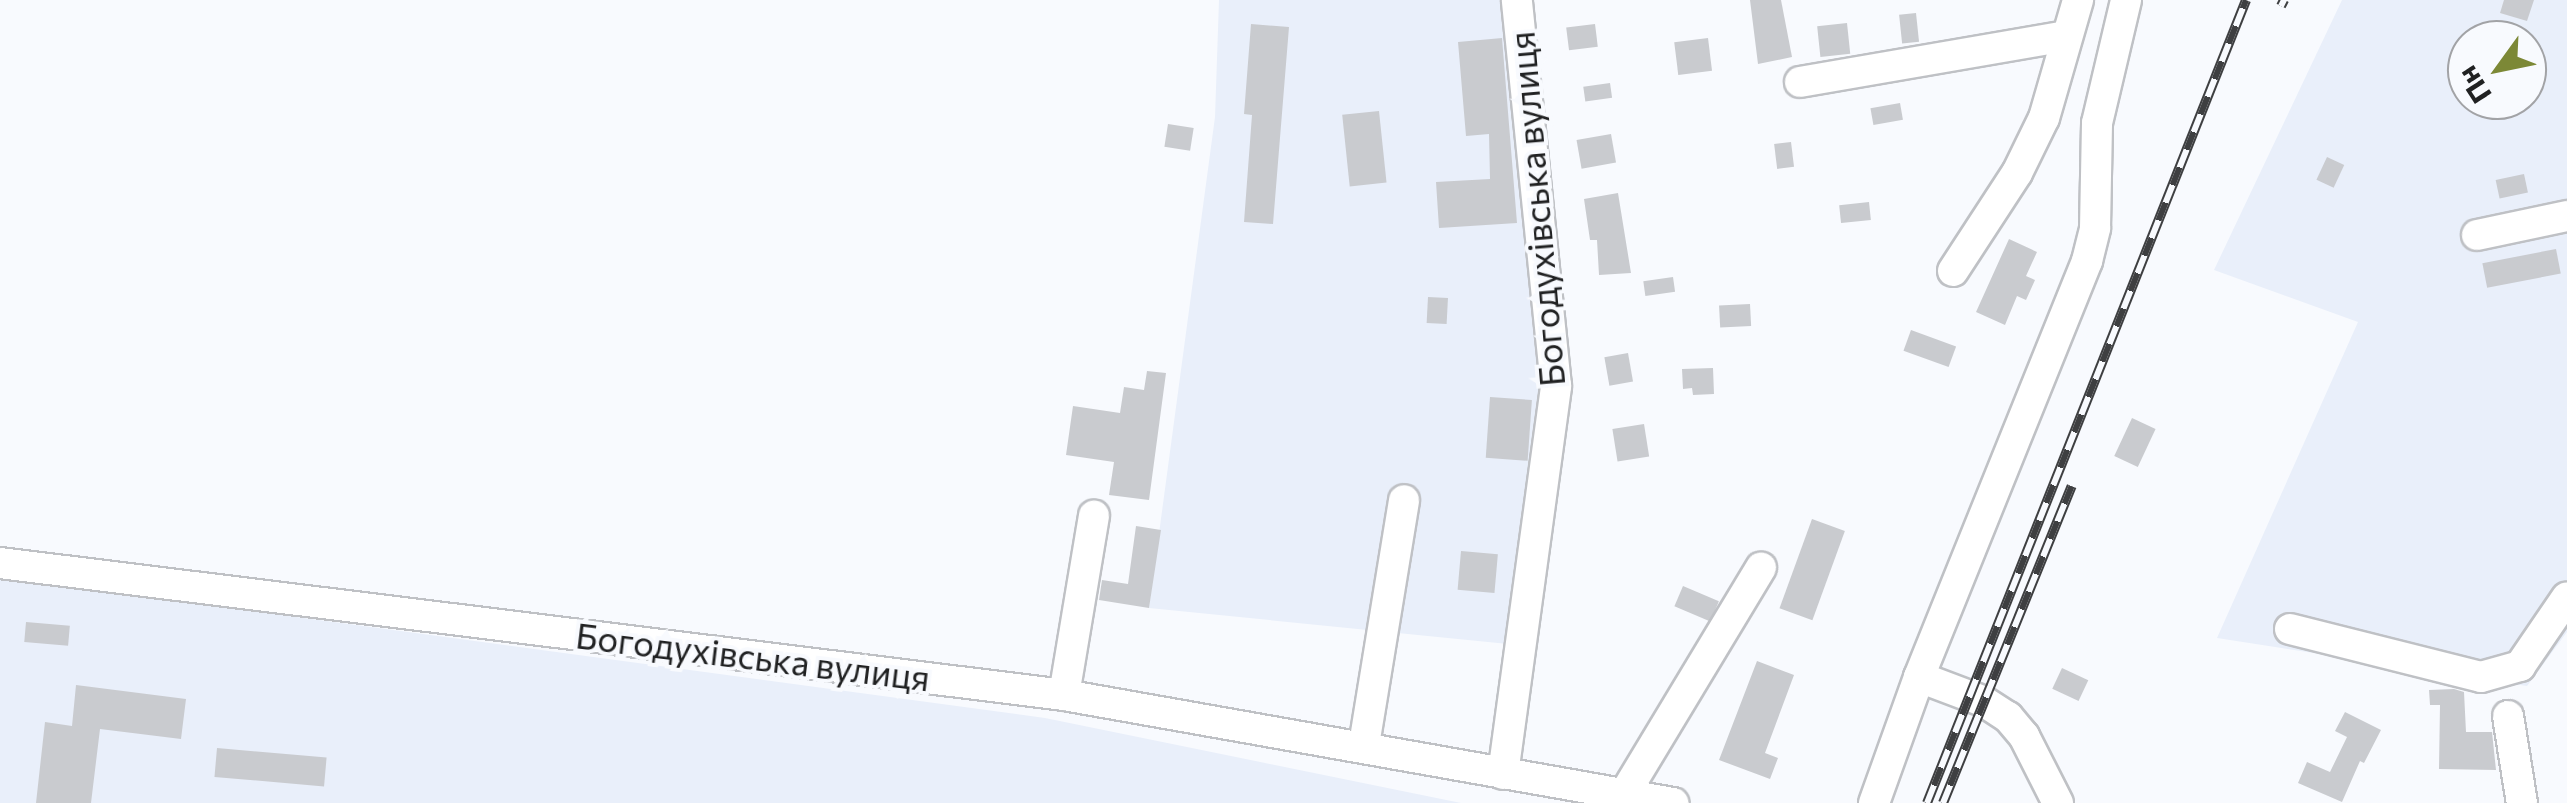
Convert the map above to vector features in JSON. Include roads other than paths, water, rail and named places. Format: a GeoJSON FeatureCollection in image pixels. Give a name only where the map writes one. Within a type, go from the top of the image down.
{"type":"FeatureCollection","features":[{"type":"Feature","properties":{"kind":"street","name":"Богодухівська вулиця"},"geometry":{"type":"LineString","coordinates":[[1503,774],[1556,386],[1517,0]]}},
{"type":"Feature","properties":{"kind":"street"},"geometry":{"type":"LineString","coordinates":[[1953,272],[2024,159],[2044,118],[2078,0]]}},
{"type":"Feature","properties":{"kind":"street"},"geometry":{"type":"LineString","coordinates":[[1874,803],[1919,677],[2088,261],[2094,228],[2097,123],[2126,0]]}},
{"type":"Feature","properties":{"kind":"street"},"geometry":{"type":"LineString","coordinates":[[1800,82],[2066,36]]}},
{"type":"Feature","properties":{"kind":"street"},"geometry":{"type":"LineString","coordinates":[[2477,235],[2567,216]]}},
{"type":"Feature","properties":{"kind":"street"},"geometry":{"type":"LineString","coordinates":[[1364,745],[1404,500]]}},
{"type":"Feature","properties":{"kind":"street"},"geometry":{"type":"LineString","coordinates":[[1064,694],[1094,516]]}},
{"type":"Feature","properties":{"kind":"street","name":"Богодухівська вулиця"},"geometry":{"type":"LineString","coordinates":[[0,563],[1064,694],[1364,745],[1621,797],[1673,803]]}},
{"type":"Feature","properties":{"kind":"street"},"geometry":{"type":"LineString","coordinates":[[1621,797],[1762,568]]}},
{"type":"Feature","properties":{"kind":"street"},"geometry":{"type":"LineString","coordinates":[[2290,629],[2481,677],[2520,666],[2567,597]]}},
{"type":"Feature","properties":{"kind":"street"},"geometry":{"type":"LineString","coordinates":[[1919,677],[2008,716],[2024,736],[2058,803]]}},
{"type":"Feature","properties":{"kind":"street"},"geometry":{"type":"LineString","coordinates":[[2508,716],[2522,803]]}},
{"type":"Feature","properties":{"kind":"railway"},"geometry":{"type":"LineString","coordinates":[[1927,803],[2246,0]]}},
{"type":"Feature","properties":{"kind":"railway"},"geometry":{"type":"LineString","coordinates":[[2281,6],[2284,0]]}},
{"type":"Feature","properties":{"kind":"railway"},"geometry":{"type":"LineString","coordinates":[[1943,803],[2072,486]]}}]}
